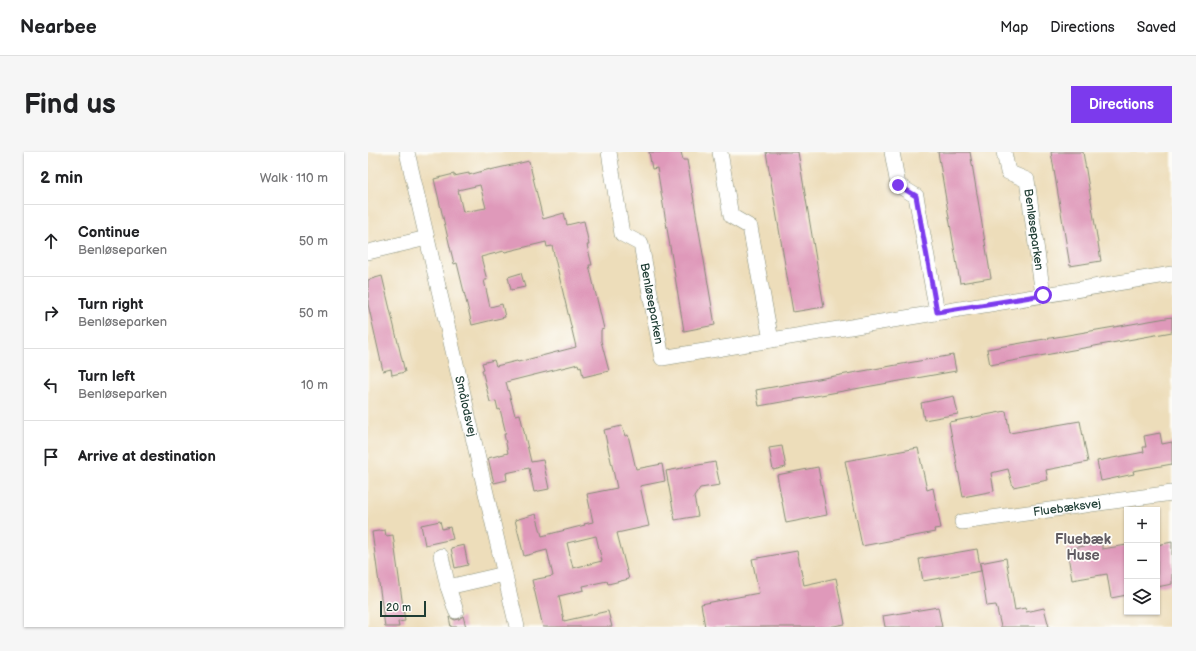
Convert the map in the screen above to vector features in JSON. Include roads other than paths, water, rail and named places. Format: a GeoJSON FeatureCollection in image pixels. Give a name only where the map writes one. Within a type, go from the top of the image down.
{"type":"FeatureCollection","features":[{"type":"Feature","properties":{"kind":"street","name":"Smålodsvej"},"geometry":{"type":"LineString","coordinates":[[407,152],[517,627]]}},
{"type":"Feature","properties":{"kind":"street","name":"Benløseparken"},"geometry":{"type":"LineString","coordinates":[[609,152],[622,234],[641,244],[662,358],[1172,274]]}},
{"type":"Feature","properties":{"kind":"street"},"geometry":{"type":"LineString","coordinates":[[720,152],[731,216],[750,227],[770,340]]}},
{"type":"Feature","properties":{"kind":"street"},"geometry":{"type":"LineString","coordinates":[[892,152],[898,185],[916,196],[937,312]]}},
{"type":"Feature","properties":{"kind":"street","name":"Benløseparken"},"geometry":{"type":"LineString","coordinates":[[1004,152],[1008,172],[1027,180],[1043,295]]}},
{"type":"Feature","properties":{"kind":"street"},"geometry":{"type":"LineString","coordinates":[[368,252],[427,238]]}},
{"type":"Feature","properties":{"kind":"street","name":"Fluebæksvej"},"geometry":{"type":"LineString","coordinates":[[962,522],[1172,493]]}},
{"type":"Feature","properties":{"kind":"street"},"geometry":{"type":"LineString","coordinates":[[441,556],[448,587],[456,611]]}},
{"type":"Feature","properties":{"kind":"street"},"geometry":{"type":"LineString","coordinates":[[448,587],[505,574]]}},
{"type":"Feature","properties":{"kind":"district","name":"Fluebæk Huse"},"geometry":{"type":"Point","coordinates":[1083,548]}}]}
